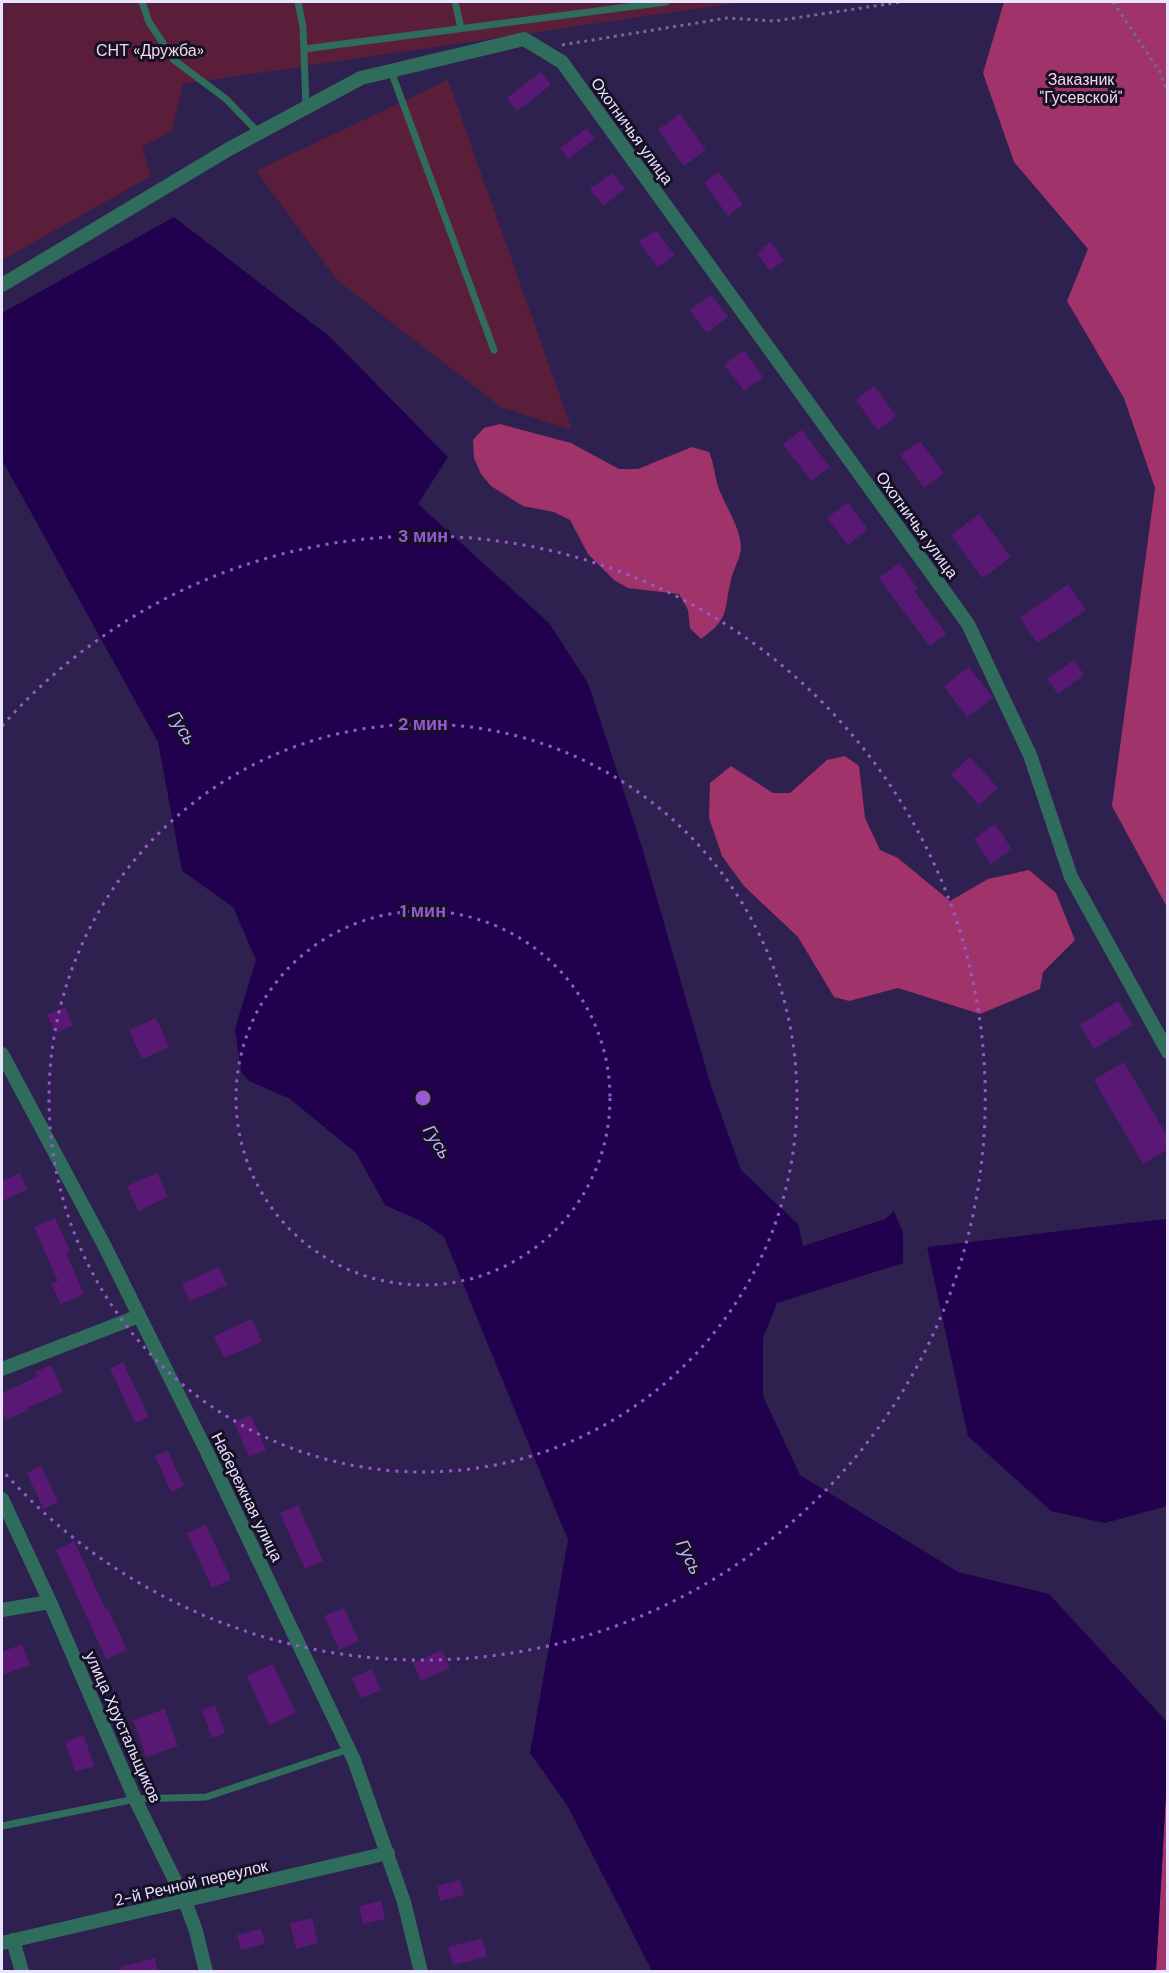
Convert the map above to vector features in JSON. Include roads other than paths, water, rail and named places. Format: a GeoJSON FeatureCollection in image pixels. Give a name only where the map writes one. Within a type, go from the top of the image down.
{"type":"FeatureCollection","features":[{"type":"Feature","properties":{"kind":"street","name":"Охотничья улица"},"geometry":{"type":"LineString","coordinates":[[391,70],[524,39],[562,62],[968,624],[1030,755],[1071,877],[1167,1052]]}},
{"type":"Feature","properties":{"kind":"street"},"geometry":{"type":"LineString","coordinates":[[2,285],[306,107],[361,78],[391,70]]}},
{"type":"Feature","properties":{"kind":"street","name":"Набережная улица"},"geometry":{"type":"LineString","coordinates":[[2,1054],[103,1244],[207,1452],[349,1749],[388,1853],[404,1902],[422,1971]]}},
{"type":"Feature","properties":{"kind":"street"},"geometry":{"type":"LineString","coordinates":[[2,1369],[139,1316]]}},
{"type":"Feature","properties":{"kind":"street","name":"улица Хрустальщиков"},"geometry":{"type":"LineString","coordinates":[[2,1499],[50,1602],[135,1799],[185,1901],[196,1931],[206,1971]]}},
{"type":"Feature","properties":{"kind":"street"},"geometry":{"type":"LineString","coordinates":[[2,1610],[50,1602]]}},
{"type":"Feature","properties":{"kind":"street","name":"2-й Речной переулок"},"geometry":{"type":"LineString","coordinates":[[7,1942],[388,1853]]}},
{"type":"Feature","properties":{"kind":"street"},"geometry":{"type":"LineString","coordinates":[[7,1942],[22,1971]]}},
{"type":"Feature","properties":{"kind":"lane"},"geometry":{"type":"LineString","coordinates":[[142,2],[149,22],[174,60],[226,99],[259,133]]}},
{"type":"Feature","properties":{"kind":"lane"},"geometry":{"type":"LineString","coordinates":[[298,2],[303,27],[306,107]]}},
{"type":"Feature","properties":{"kind":"lane"},"geometry":{"type":"LineString","coordinates":[[454,2],[461,28]]}},
{"type":"Feature","properties":{"kind":"lane"},"geometry":{"type":"LineString","coordinates":[[304,49],[461,28],[604,5],[666,2]]}},
{"type":"Feature","properties":{"kind":"lane"},"geometry":{"type":"LineString","coordinates":[[391,70],[494,350]]}},
{"type":"Feature","properties":{"kind":"lane"},"geometry":{"type":"LineString","coordinates":[[2,1826],[135,1799],[206,1797],[349,1749]]}},
{"type":"Feature","properties":{"kind":"water","name":"Гусь"},"geometry":{"type":"Polygon","coordinates":[[[174,217],[330,337],[448,457],[418,504],[549,623],[588,683],[642,847],[711,1086],[741,1170],[798,1224],[803,1246],[885,1219],[894,1211],[903,1233],[903,1263],[777,1303],[763,1338],[763,1396],[800,1475],[958,1572],[1049,1594],[1167,1722],[1167,1776],[1156,1971],[652,1971],[567,1805],[530,1753],[568,1540],[444,1237],[423,1222],[385,1205],[356,1153],[290,1099],[249,1081],[241,1072],[235,1029],[256,960],[233,907],[182,871],[158,742],[2,460],[2,313],[174,217]]]}},
{"type":"Feature","properties":{"kind":"water"},"geometry":{"type":"Polygon","coordinates":[[[1167,1219],[1167,1506],[1105,1523],[1051,1511],[968,1436],[927,1247],[1167,1219]]]}},
{"type":"Feature","properties":{"kind":"park label","name":"СНТ «Дружба»"},"geometry":{"type":"Point","coordinates":[150,50]}},
{"type":"Feature","properties":{"kind":"park label","name":"Заказник \"Гусевской\""},"geometry":{"type":"Point","coordinates":[1081,88]}}]}
